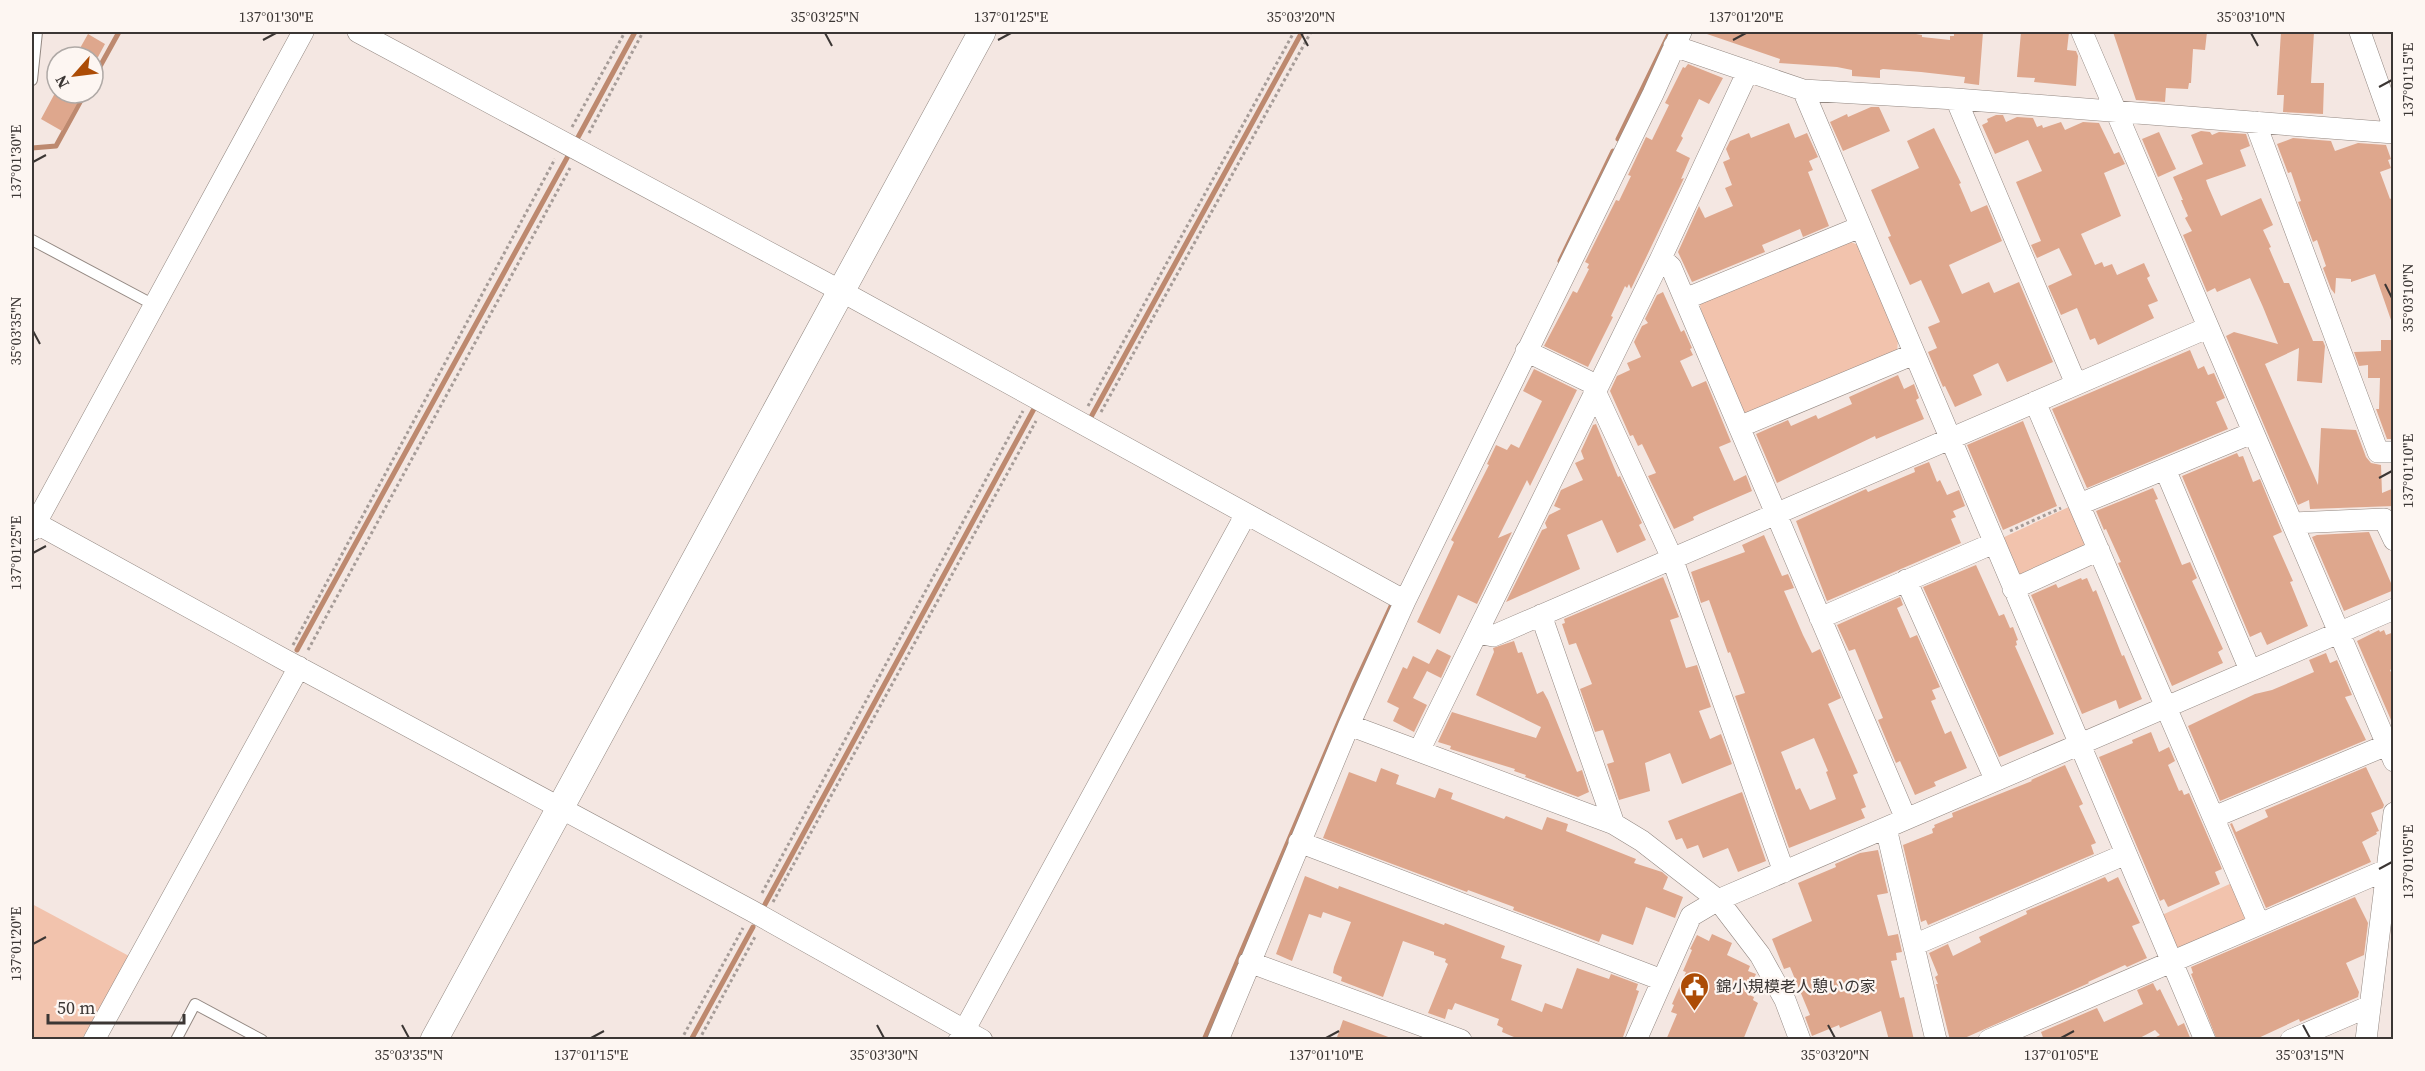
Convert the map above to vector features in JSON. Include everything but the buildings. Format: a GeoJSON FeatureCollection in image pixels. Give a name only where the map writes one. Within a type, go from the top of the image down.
{"type":"FeatureCollection","features":[{"type":"Feature","properties":{"kind":"street"},"geometry":{"type":"LineString","coordinates":[[303,32],[33,524],[758,915],[969,1036],[1246,514]]}},
{"type":"Feature","properties":{"kind":"street"},"geometry":{"type":"LineString","coordinates":[[358,32],[841,291],[1405,601]]}},
{"type":"Feature","properties":{"kind":"street"},"geometry":{"type":"LineString","coordinates":[[434,1040],[982,32]]}},
{"type":"Feature","properties":{"kind":"street"},"geometry":{"type":"LineString","coordinates":[[2082,32],[2252,433],[2293,523],[2338,634],[2391,749],[2214,816]]}},
{"type":"Feature","properties":{"kind":"street"},"geometry":{"type":"LineString","coordinates":[[2360,32],[2394,128]]}},
{"type":"Feature","properties":{"kind":"street"},"geometry":{"type":"LineString","coordinates":[[1218,1040],[1299,842],[1405,601],[1678,39],[1748,71],[1803,90],[1956,99],[2394,133]]}},
{"type":"Feature","properties":{"kind":"street"},"geometry":{"type":"LineString","coordinates":[[1419,751],[1661,258],[1748,71]]}},
{"type":"Feature","properties":{"kind":"street"},"geometry":{"type":"LineString","coordinates":[[1803,90],[2205,1040]]}},
{"type":"Feature","properties":{"kind":"street"},"geometry":{"type":"LineString","coordinates":[[1956,99],[2076,384]]}},
{"type":"Feature","properties":{"kind":"street"},"geometry":{"type":"LineString","coordinates":[[2255,122],[2378,452],[2394,452]]}},
{"type":"Feature","properties":{"kind":"street"},"geometry":{"type":"LineString","coordinates":[[1685,300],[1860,227]]}},
{"type":"Feature","properties":{"kind":"street"},"geometry":{"type":"LineString","coordinates":[[1661,258],[1671,267],[1906,819]]}},
{"type":"Feature","properties":{"kind":"street"},"geometry":{"type":"LineString","coordinates":[[1478,633],[1493,636],[2207,328]]}},
{"type":"Feature","properties":{"kind":"street"},"geometry":{"type":"LineString","coordinates":[[1526,351],[1597,388],[1672,558],[1784,872]]}},
{"type":"Feature","properties":{"kind":"street"},"geometry":{"type":"LineString","coordinates":[[1739,427],[1914,354]]}},
{"type":"Feature","properties":{"kind":"street"},"geometry":{"type":"LineString","coordinates":[[2035,402],[2259,924]]}},
{"type":"Feature","properties":{"kind":"street"},"geometry":{"type":"LineString","coordinates":[[2079,502],[2252,433]]}},
{"type":"Feature","properties":{"kind":"street"},"geometry":{"type":"LineString","coordinates":[[2165,469],[2250,670]]}},
{"type":"Feature","properties":{"kind":"street"},"geometry":{"type":"LineString","coordinates":[[2293,523],[2384,519],[2394,540]]}},
{"type":"Feature","properties":{"kind":"street"},"geometry":{"type":"LineString","coordinates":[[1820,618],[1993,541]]}},
{"type":"Feature","properties":{"kind":"street"},"geometry":{"type":"LineString","coordinates":[[2013,589],[2099,550]]}},
{"type":"Feature","properties":{"kind":"street"},"geometry":{"type":"LineString","coordinates":[[1906,580],[1995,779]]}},
{"type":"Feature","properties":{"kind":"street"},"geometry":{"type":"LineString","coordinates":[[1636,1040],[1691,916],[1718,900],[2394,609]]}},
{"type":"Feature","properties":{"kind":"street"},"geometry":{"type":"LineString","coordinates":[[1541,615],[1614,824]]}},
{"type":"Feature","properties":{"kind":"street"},"geometry":{"type":"LineString","coordinates":[[94,1040],[292,663]]}},
{"type":"Feature","properties":{"kind":"street"},"geometry":{"type":"LineString","coordinates":[[1349,725],[1614,824],[1642,841],[1718,900],[1760,955],[1785,1000],[1800,1040]]}},
{"type":"Feature","properties":{"kind":"street"},"geometry":{"type":"LineString","coordinates":[[2366,1040],[2394,813]]}},
{"type":"Feature","properties":{"kind":"street"},"geometry":{"type":"LineString","coordinates":[[1886,828],[1936,1040]]}},
{"type":"Feature","properties":{"kind":"street"},"geometry":{"type":"LineString","coordinates":[[1299,842],[1662,980]]}},
{"type":"Feature","properties":{"kind":"street"},"geometry":{"type":"LineString","coordinates":[[1914,945],[2126,854]]}},
{"type":"Feature","properties":{"kind":"street"},"geometry":{"type":"LineString","coordinates":[[1989,1040],[2386,870]]}},
{"type":"Feature","properties":{"kind":"street"},"geometry":{"type":"LineString","coordinates":[[1249,962],[1461,1040]]}},
{"type":"Feature","properties":{"kind":"street"},"geometry":{"type":"LineString","coordinates":[[2291,1040],[2370,1006]]}},
{"type":"Feature","properties":{"kind":"lane"},"geometry":{"type":"LineString","coordinates":[[32,80],[37,32]]}},
{"type":"Feature","properties":{"kind":"lane"},"geometry":{"type":"LineString","coordinates":[[32,240],[154,305]]}},
{"type":"Feature","properties":{"kind":"lane"},"geometry":{"type":"LineString","coordinates":[[176,1040],[195,1004],[262,1040]]}},
{"type":"Feature","properties":{"kind":"path"},"geometry":{"type":"LineString","coordinates":[[292,663],[571,147],[625,32]]}},
{"type":"Feature","properties":{"kind":"path"},"geometry":{"type":"LineString","coordinates":[[292,663],[571,147],[644,32]]}},
{"type":"Feature","properties":{"kind":"path"},"geometry":{"type":"LineString","coordinates":[[1086,426],[1294,32]]}},
{"type":"Feature","properties":{"kind":"path"},"geometry":{"type":"LineString","coordinates":[[1086,426],[1311,32]]}},
{"type":"Feature","properties":{"kind":"path"},"geometry":{"type":"LineString","coordinates":[[699,1040],[758,915],[1039,400]]}},
{"type":"Feature","properties":{"kind":"path"},"geometry":{"type":"LineString","coordinates":[[681,1040],[758,915],[1039,400]]}},
{"type":"Feature","properties":{"kind":"path"},"geometry":{"type":"LineString","coordinates":[[1993,541],[2079,502]]}},
{"type":"Feature","properties":{"kind":"shaded area"},"geometry":{"type":"Polygon","coordinates":[[[1849,241],[1858,245],[1898,340],[1897,353],[1749,414],[1740,411],[1699,300],[1849,241]]]}},
{"type":"Feature","properties":{"kind":"shaded area"},"geometry":{"type":"Polygon","coordinates":[[[2073,505],[2089,543],[2025,578],[2016,574],[2000,539],[2073,505]]]}},
{"type":"Feature","properties":{"kind":"shaded area"},"geometry":{"type":"Polygon","coordinates":[[[2234,882],[2247,923],[2183,950],[2176,948],[2162,915],[2234,882]]]}},
{"type":"Feature","properties":{"kind":"shaded area"},"geometry":{"type":"Polygon","coordinates":[[[32,904],[129,956],[82,1039],[32,1037],[32,904]]]}},
{"type":"Feature","properties":{"kind":"waterway"},"geometry":{"type":"LineString","coordinates":[[105,57],[119,32]]}},
{"type":"Feature","properties":{"kind":"waterway"},"geometry":{"type":"LineString","coordinates":[[576,141],[635,32]]}},
{"type":"Feature","properties":{"kind":"waterway"},"geometry":{"type":"LineString","coordinates":[[1091,417],[1302,32]]}},
{"type":"Feature","properties":{"kind":"waterway"},"geometry":{"type":"LineString","coordinates":[[1618,139],[1670,32]]}},
{"type":"Feature","properties":{"kind":"waterway"},"geometry":{"type":"LineString","coordinates":[[32,148],[56,146],[78,105]]}},
{"type":"Feature","properties":{"kind":"waterway"},"geometry":{"type":"LineString","coordinates":[[1560,261],[1613,151]]}},
{"type":"Feature","properties":{"kind":"waterway"},"geometry":{"type":"LineString","coordinates":[[297,650],[568,156]]}},
{"type":"Feature","properties":{"kind":"waterway"},"geometry":{"type":"LineString","coordinates":[[763,908],[1035,407]]}},
{"type":"Feature","properties":{"kind":"waterway"},"geometry":{"type":"LineString","coordinates":[[1204,1040],[1355,684],[1393,602]]}},
{"type":"Feature","properties":{"kind":"waterway"},"geometry":{"type":"LineString","coordinates":[[691,1040],[753,927]]}},
{"type":"Feature","properties":{"kind":"place","name":"錦小規模老人憩いの家"},"geometry":{"type":"Point","coordinates":[1695,1012]}}]}
